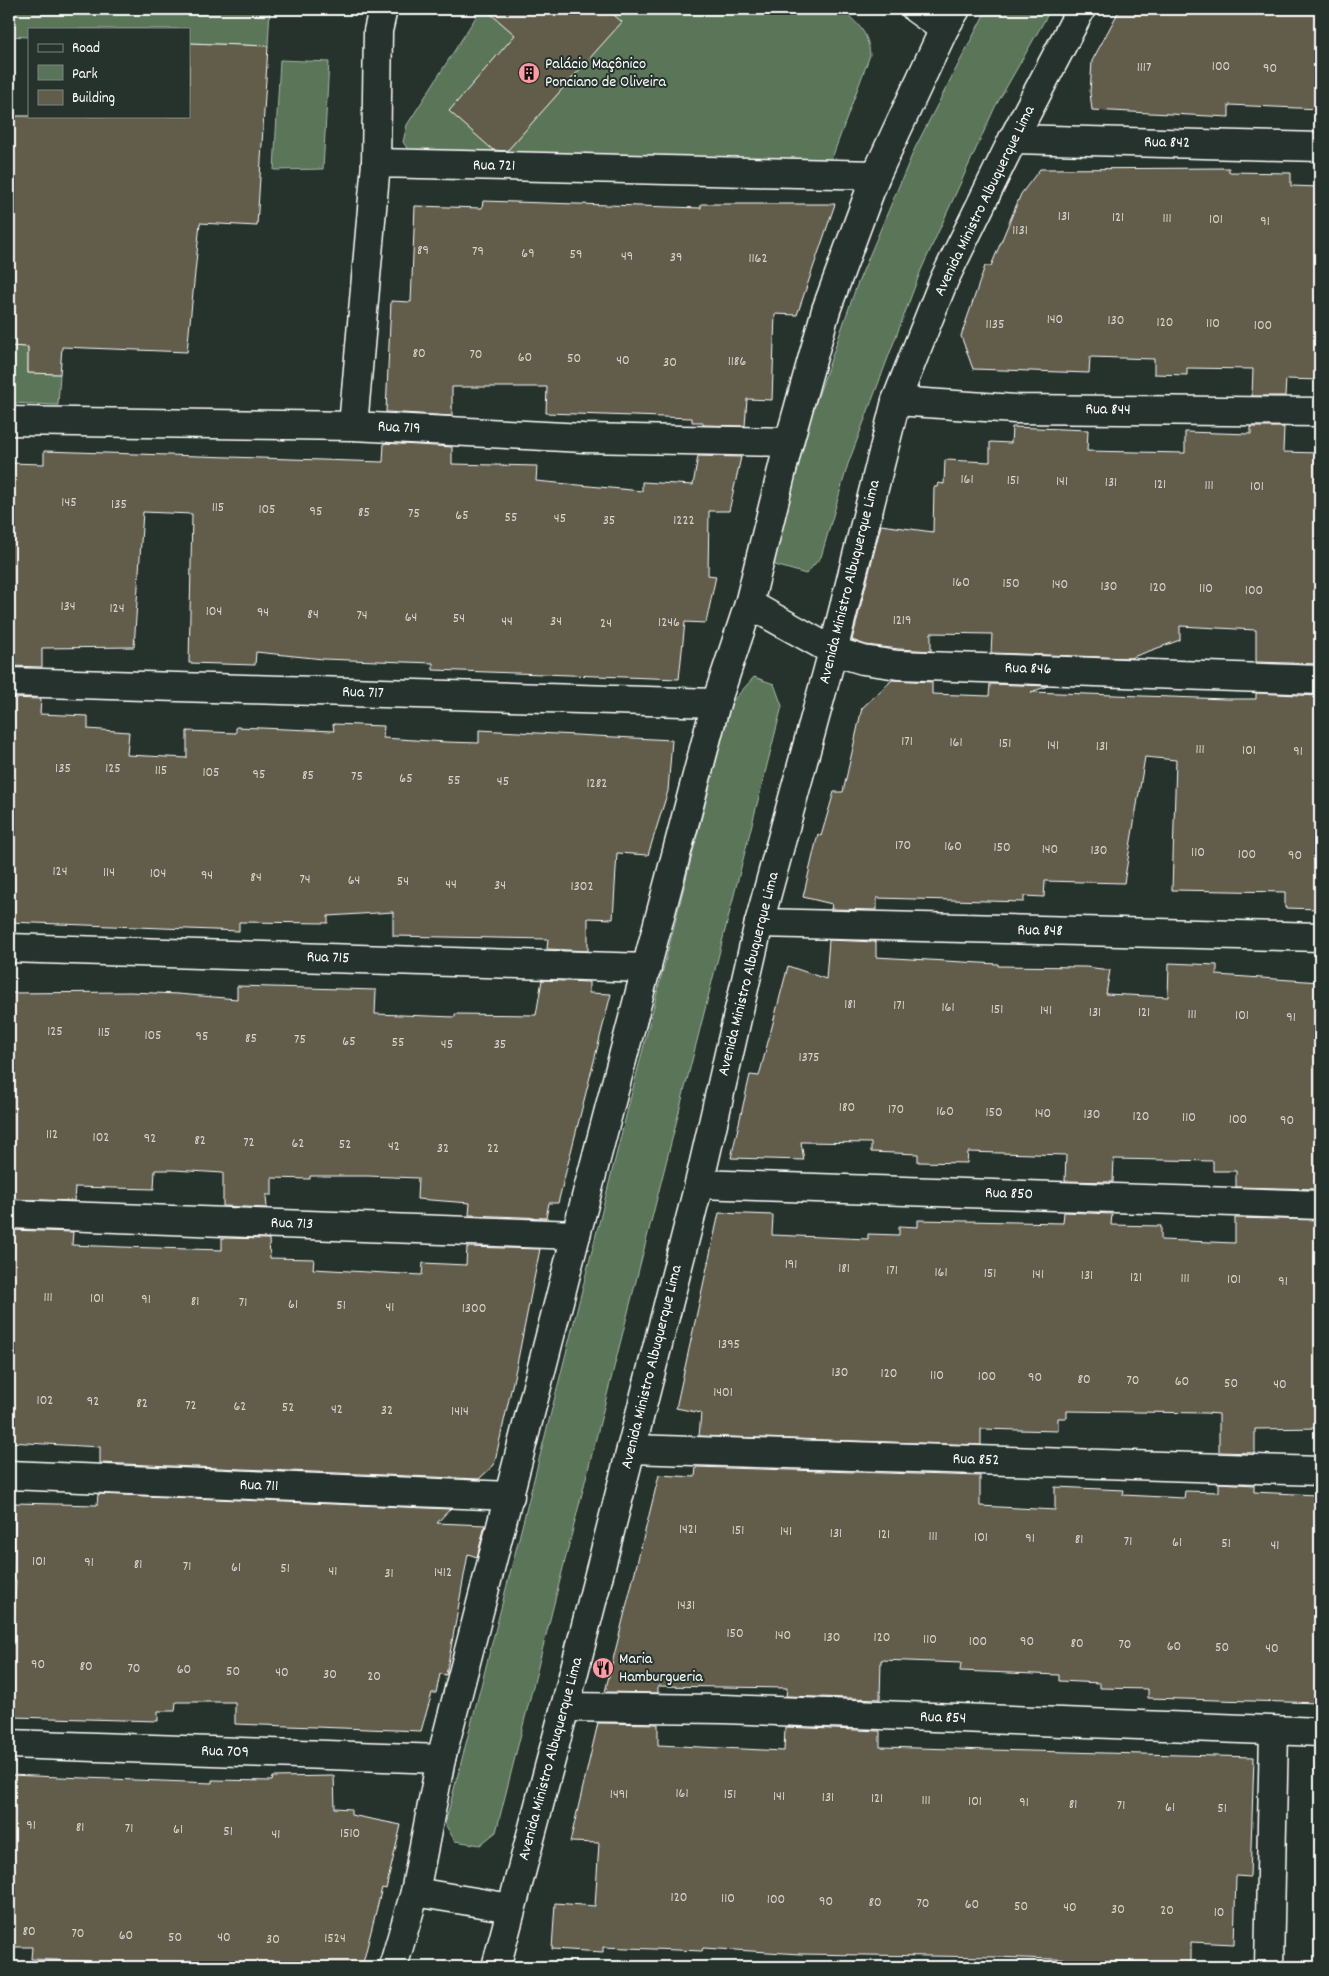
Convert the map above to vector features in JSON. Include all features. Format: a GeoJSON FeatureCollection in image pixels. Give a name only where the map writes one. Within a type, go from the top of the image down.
{"type":"FeatureCollection","features":[{"type":"Feature","properties":{"kind":"street"},"geometry":{"type":"LineString","coordinates":[[353,426],[376,163],[378,31],[383,9]]}},
{"type":"Feature","properties":{"kind":"street"},"geometry":{"type":"LineString","coordinates":[[393,1967],[414,1892],[441,1760],[576,1235],[716,703],[749,604],[789,442],[826,310],[876,175],[950,19],[916,9]]}},
{"type":"Feature","properties":{"kind":"street","name":"Avenida Ministro Albuquerque Lima"},"geometry":{"type":"LineString","coordinates":[[496,1967],[565,1707],[699,1184],[759,922],[833,651],[896,401],[944,280],[1013,140],[1081,9]]}},
{"type":"Feature","properties":{"kind":"street","name":"Rua 842"},"geometry":{"type":"LineString","coordinates":[[1013,140],[1320,147]]}},
{"type":"Feature","properties":{"kind":"street","name":"Rua 721"},"geometry":{"type":"LineString","coordinates":[[376,163],[876,175]]}},
{"type":"Feature","properties":{"kind":"street","name":"Rua 844"},"geometry":{"type":"LineString","coordinates":[[896,401],[1015,409],[1320,412]]}},
{"type":"Feature","properties":{"kind":"street","name":"Rua 719"},"geometry":{"type":"LineString","coordinates":[[9,421],[353,426],[583,438],[789,442]]}},
{"type":"Feature","properties":{"kind":"street","name":"Rua 846"},"geometry":{"type":"LineString","coordinates":[[749,604],[833,651],[863,660],[898,665],[1320,680]]}},
{"type":"Feature","properties":{"kind":"street","name":"Rua 717"},"geometry":{"type":"LineString","coordinates":[[9,682],[716,703]]}},
{"type":"Feature","properties":{"kind":"street","name":"Rua 848"},"geometry":{"type":"LineString","coordinates":[[759,922],[1320,937]]}},
{"type":"Feature","properties":{"kind":"street","name":"Rua 715"},"geometry":{"type":"LineString","coordinates":[[9,948],[646,968]]}},
{"type":"Feature","properties":{"kind":"street","name":"Rua 850"},"geometry":{"type":"LineString","coordinates":[[699,1184],[1320,1205]]}},
{"type":"Feature","properties":{"kind":"street","name":"Rua 713"},"geometry":{"type":"LineString","coordinates":[[9,1214],[576,1235]]}},
{"type":"Feature","properties":{"kind":"street","name":"Rua 852"},"geometry":{"type":"LineString","coordinates":[[631,1449],[1320,1471]]}},
{"type":"Feature","properties":{"kind":"street","name":"Rua 711"},"geometry":{"type":"LineString","coordinates":[[9,1475],[510,1496]]}},
{"type":"Feature","properties":{"kind":"street","name":"Rua 854"},"geometry":{"type":"LineString","coordinates":[[565,1707],[723,1709],[1320,1732]]}},
{"type":"Feature","properties":{"kind":"street"},"geometry":{"type":"LineString","coordinates":[[1269,1967],[1274,1731]]}},
{"type":"Feature","properties":{"kind":"street","name":"Rua 709"},"geometry":{"type":"LineString","coordinates":[[9,1744],[441,1760]]}},
{"type":"Feature","properties":{"kind":"street"},"geometry":{"type":"LineString","coordinates":[[414,1892],[511,1908]]}},
{"type":"Feature","properties":{"kind":"green space"},"geometry":{"type":"Polygon","coordinates":[[[9,9],[270,9],[268,46],[190,43],[190,28],[28,28],[28,37],[9,36],[9,9]]]}},
{"type":"Feature","properties":{"kind":"green space"},"geometry":{"type":"Polygon","coordinates":[[[481,9],[841,9],[861,29],[867,40],[870,55],[832,158],[818,170],[411,154],[403,142],[407,125],[481,9]]]}},
{"type":"Feature","properties":{"kind":"green space"},"geometry":{"type":"Polygon","coordinates":[[[987,9],[1051,9],[995,107],[921,270],[848,464],[821,557],[806,574],[775,565],[771,544],[811,416],[857,285],[915,148],[987,9]]]}},
{"type":"Feature","properties":{"kind":"green space"},"geometry":{"type":"Polygon","coordinates":[[[280,60],[329,62],[323,169],[274,170],[280,60]]]}},
{"type":"Feature","properties":{"kind":"green space"},"geometry":{"type":"Polygon","coordinates":[[[9,346],[28,347],[28,373],[60,374],[58,405],[9,403],[9,346]]]}},
{"type":"Feature","properties":{"kind":"green space"},"geometry":{"type":"Polygon","coordinates":[[[754,677],[774,684],[782,706],[496,1832],[480,1845],[455,1841],[445,1824],[518,1544],[731,703],[754,677]]]}},
{"type":"Feature","properties":{"kind":"building","name":"Palácio Maçônico Ponciano de Oliveira"},"geometry":{"type":"Polygon","coordinates":[[[485,9],[607,9],[622,22],[507,151],[493,150],[449,111],[515,35],[485,9]]]}},
{"type":"Feature","properties":{"kind":"building"},"geometry":{"type":"Polygon","coordinates":[[[1120,9],[1320,9],[1320,109],[1229,105],[1229,117],[1092,110],[1090,93],[1092,61],[1120,9]]]}},
{"type":"Feature","properties":{"kind":"building"},"geometry":{"type":"Polygon","coordinates":[[[190,43],[268,46],[257,226],[200,223],[187,352],[62,347],[60,374],[28,373],[28,347],[9,346],[9,116],[28,116],[28,118],[190,118],[190,43]]]}},
{"type":"Feature","properties":{"kind":"building"},"geometry":{"type":"Polygon","coordinates":[[[1229,168],[1229,172],[1291,173],[1291,186],[1320,187],[1320,380],[1286,379],[1285,396],[1252,396],[1253,369],[1187,368],[1187,375],[1154,374],[1154,359],[1090,357],[1089,373],[973,369],[961,336],[985,266],[991,266],[1021,194],[1040,169],[1229,168]]]}},
{"type":"Feature","properties":{"kind":"building"},"geometry":{"type":"Polygon","coordinates":[[[483,201],[701,208],[701,204],[835,204],[797,315],[775,314],[772,400],[747,399],[745,426],[703,425],[703,422],[692,422],[692,418],[546,413],[547,387],[452,387],[452,416],[386,412],[391,301],[411,302],[415,206],[482,208],[483,201]]]}},
{"type":"Feature","properties":{"kind":"building"},"geometry":{"type":"Polygon","coordinates":[[[1012,427],[1088,430],[1087,451],[1185,453],[1185,432],[1251,434],[1251,427],[1284,427],[1283,452],[1320,453],[1320,664],[1256,662],[1256,630],[1180,626],[1180,640],[1130,658],[991,653],[992,634],[931,633],[931,651],[866,645],[852,640],[881,525],[933,532],[934,487],[937,487],[938,483],[944,484],[945,460],[990,462],[990,442],[1011,443],[1012,427]]]}},
{"type":"Feature","properties":{"kind":"building"},"geometry":{"type":"Polygon","coordinates":[[[384,443],[452,447],[452,464],[537,466],[536,481],[642,491],[642,482],[693,485],[698,456],[741,457],[729,511],[709,511],[708,575],[716,576],[706,623],[685,622],[679,679],[433,670],[433,663],[323,659],[256,652],[255,665],[189,663],[192,514],[143,512],[134,647],[42,648],[42,667],[9,666],[9,463],[44,464],[44,451],[383,462],[384,443]]]}},
{"type":"Feature","properties":{"kind":"building"},"geometry":{"type":"Polygon","coordinates":[[[892,680],[932,682],[932,694],[989,696],[990,684],[1048,686],[1031,692],[1226,699],[1256,699],[1256,693],[1320,696],[1320,909],[1285,908],[1285,892],[1172,890],[1176,760],[1145,757],[1124,883],[1045,881],[1044,897],[1024,896],[1024,902],[877,898],[877,910],[831,909],[832,904],[803,897],[818,834],[821,836],[834,792],[843,792],[862,708],[892,680]]]}},
{"type":"Feature","properties":{"kind":"building"},"geometry":{"type":"Polygon","coordinates":[[[9,698],[41,699],[40,714],[88,716],[88,729],[129,732],[127,755],[187,758],[187,731],[236,733],[236,727],[334,731],[333,724],[384,726],[383,738],[446,742],[479,743],[479,730],[672,740],[668,791],[648,855],[617,853],[613,919],[588,918],[588,951],[547,949],[548,939],[393,936],[393,912],[328,916],[328,923],[239,922],[239,931],[9,922],[9,698]]]}},
{"type":"Feature","properties":{"kind":"building"},"geometry":{"type":"Polygon","coordinates":[[[829,940],[876,942],[876,957],[998,964],[998,966],[1086,967],[1110,970],[1106,994],[1168,997],[1169,963],[1217,965],[1217,975],[1320,982],[1320,1189],[1236,1187],[1236,1171],[1213,1171],[1213,1161],[1114,1159],[1113,1182],[1065,1181],[1066,1155],[968,1152],[967,1163],[918,1162],[918,1154],[871,1152],[871,1143],[801,1142],[804,1160],[731,1158],[750,1075],[759,1076],[788,966],[826,979],[829,940]]]}},
{"type":"Feature","properties":{"kind":"building"},"geometry":{"type":"Polygon","coordinates":[[[542,980],[589,982],[589,993],[611,994],[558,1203],[549,1203],[546,1218],[469,1215],[470,1203],[417,1199],[418,1178],[368,1176],[310,1176],[310,1179],[272,1178],[272,1195],[266,1195],[267,1208],[223,1206],[223,1173],[174,1170],[155,1170],[154,1189],[75,1187],[74,1201],[9,1199],[9,993],[130,992],[237,999],[237,986],[376,990],[375,1014],[455,1017],[455,1014],[536,1015],[542,980]]]}},
{"type":"Feature","properties":{"kind":"building"},"geometry":{"type":"Polygon","coordinates":[[[1064,1212],[1112,1214],[1111,1225],[1161,1226],[1161,1240],[1235,1243],[1235,1218],[1320,1220],[1320,1428],[1255,1429],[1255,1453],[1219,1452],[1219,1414],[1067,1411],[1067,1418],[1058,1418],[1058,1431],[981,1429],[981,1445],[699,1436],[701,1413],[676,1408],[719,1213],[773,1215],[772,1235],[868,1239],[868,1234],[899,1235],[899,1226],[918,1227],[918,1220],[1063,1223],[1064,1212]]]}},
{"type":"Feature","properties":{"kind":"building"},"geometry":{"type":"Polygon","coordinates":[[[9,1230],[73,1232],[72,1245],[122,1247],[222,1250],[222,1238],[269,1239],[270,1258],[314,1259],[313,1269],[422,1275],[423,1263],[466,1265],[467,1247],[540,1249],[494,1465],[479,1479],[100,1463],[100,1447],[9,1442],[9,1230]]]}},
{"type":"Feature","properties":{"kind":"building"},"geometry":{"type":"Polygon","coordinates":[[[696,1467],[980,1476],[980,1506],[1055,1510],[1055,1487],[1124,1490],[1123,1495],[1184,1498],[1185,1491],[1219,1492],[1219,1483],[1254,1485],[1254,1492],[1316,1495],[1316,1509],[1320,1509],[1320,1703],[1148,1698],[1148,1689],[1100,1688],[1100,1683],[1059,1681],[1059,1675],[960,1671],[961,1663],[881,1660],[880,1699],[786,1696],[787,1688],[658,1686],[658,1693],[605,1692],[659,1475],[695,1477],[696,1467]]]}},
{"type":"Feature","properties":{"kind":"building"},"geometry":{"type":"Polygon","coordinates":[[[98,1494],[450,1509],[437,1523],[485,1525],[477,1557],[468,1554],[446,1675],[440,1674],[436,1693],[432,1693],[421,1731],[235,1724],[235,1702],[176,1702],[175,1711],[158,1711],[158,1721],[13,1717],[13,1681],[9,1681],[9,1645],[13,1645],[16,1580],[14,1580],[15,1503],[97,1505],[98,1494]]]}},
{"type":"Feature","properties":{"kind":"building"},"geometry":{"type":"Polygon","coordinates":[[[598,1723],[658,1724],[658,1745],[784,1751],[785,1727],[880,1731],[880,1747],[1254,1757],[1250,1877],[1236,1876],[1234,1944],[1191,1942],[1191,1964],[995,1957],[800,1954],[703,1948],[702,1951],[603,1947],[603,1952],[552,1949],[555,1903],[595,1906],[599,1843],[570,1842],[598,1723]]]}},
{"type":"Feature","properties":{"kind":"building"},"geometry":{"type":"Polygon","coordinates":[[[9,1775],[212,1783],[212,1780],[272,1781],[273,1777],[334,1776],[335,1808],[351,1809],[351,1815],[401,1825],[386,1889],[382,1888],[362,1967],[101,1967],[101,1962],[31,1959],[32,1947],[9,1947],[9,1775]]]}},
{"type":"Feature","properties":{"kind":"place","name":"Palácio Maçônico Ponciano de Oliveira"},"geometry":{"type":"Point","coordinates":[529,73]}},
{"type":"Feature","properties":{"kind":"place","name":"Maria Hamburgueria"},"geometry":{"type":"Point","coordinates":[603,1668]}}]}
